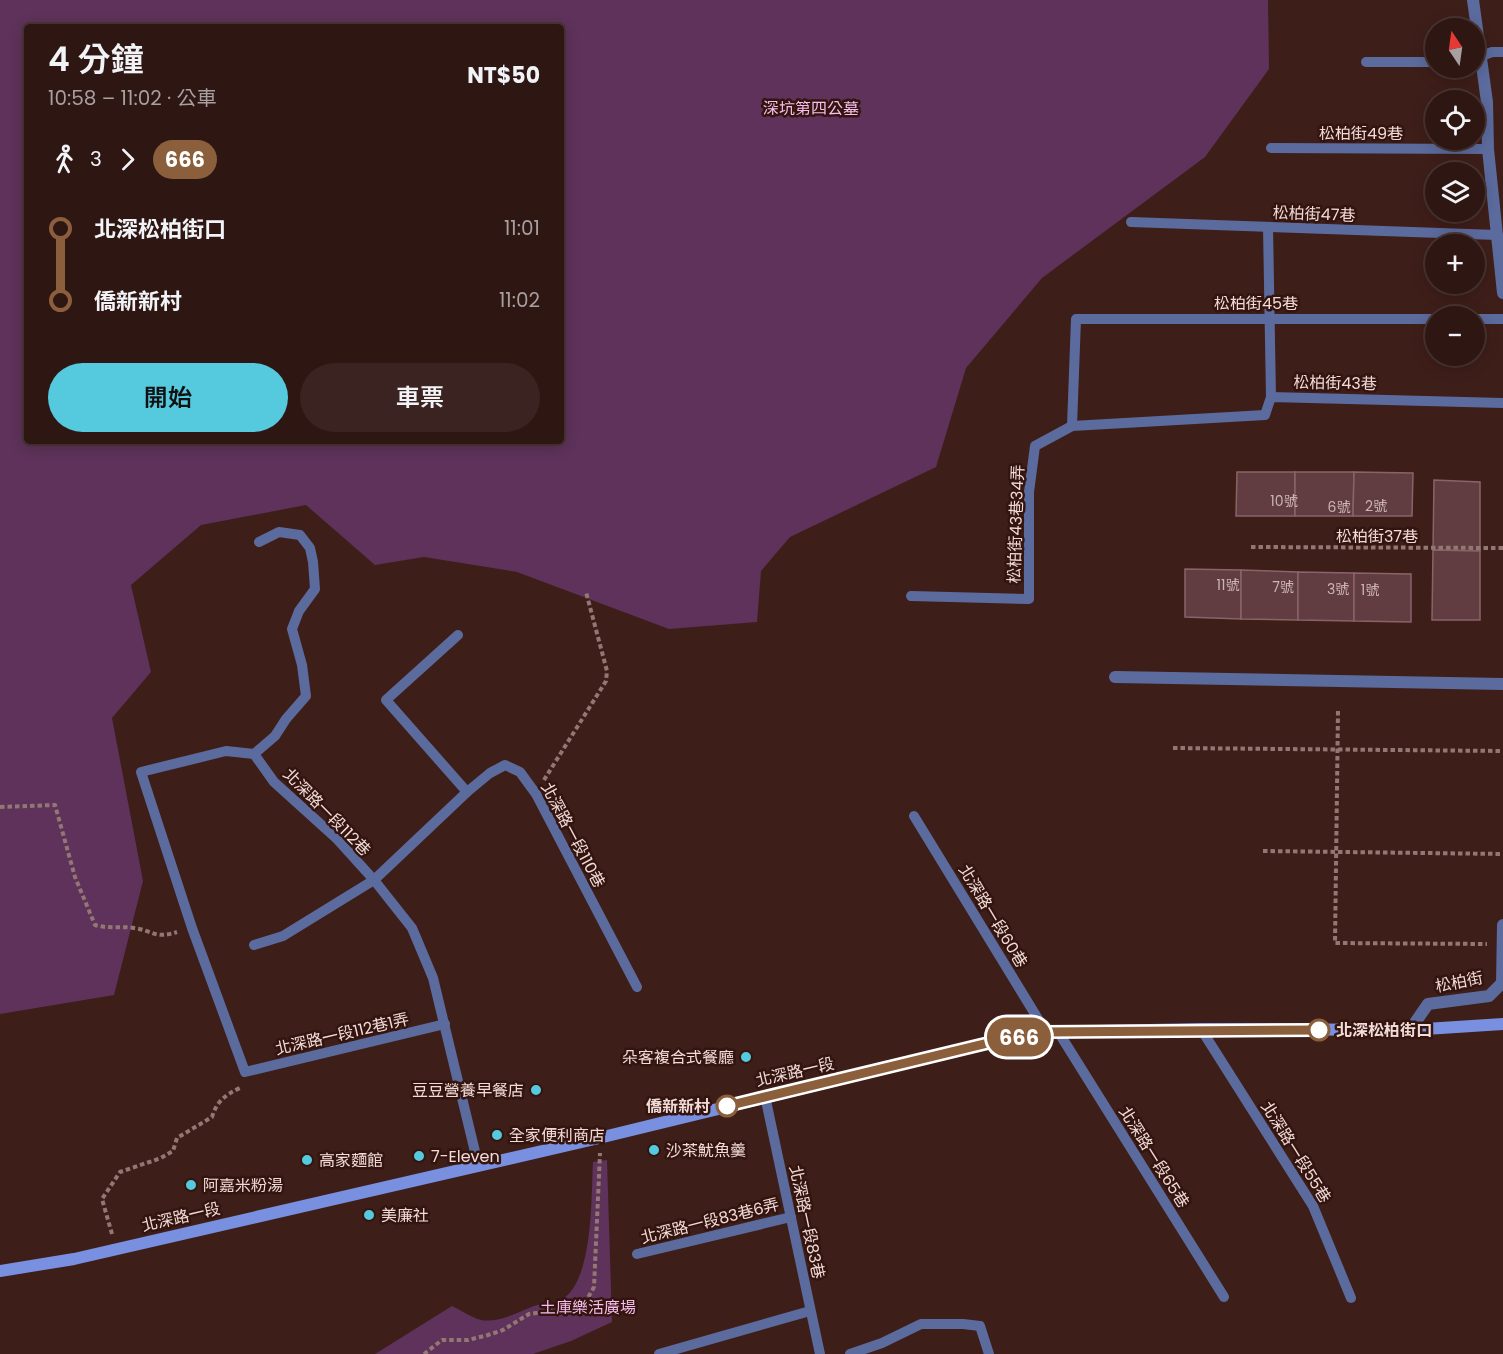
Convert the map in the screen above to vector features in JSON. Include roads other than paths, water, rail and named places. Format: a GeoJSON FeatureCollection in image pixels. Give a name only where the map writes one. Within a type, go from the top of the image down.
{"type":"FeatureCollection","features":[{"type":"Feature","properties":{"kind":"main road","name":"北深路一段"},"geometry":{"type":"LineString","coordinates":[[0,1271],[74,1259],[478,1164],[599,1138],[988,1043],[1046,1032],[1201,1029],[1410,1030],[1503,1024]]}},
{"type":"Feature","properties":{"kind":"street"},"geometry":{"type":"LineString","coordinates":[[1473,0],[1475,18]]}},
{"type":"Feature","properties":{"kind":"street"},"geometry":{"type":"LineString","coordinates":[[1482,78],[1487,102],[1488,148],[1503,293]]}},
{"type":"Feature","properties":{"kind":"street"},"geometry":{"type":"LineString","coordinates":[[1115,676],[1503,684]]}},
{"type":"Feature","properties":{"kind":"street","name":"松柏街"},"geometry":{"type":"LineString","coordinates":[[1410,1030],[1428,1004],[1489,996],[1502,983],[1503,925]]}},
{"type":"Feature","properties":{"kind":"lane"},"geometry":{"type":"LineString","coordinates":[[1485,55],[1492,52],[1503,52]]}},
{"type":"Feature","properties":{"kind":"lane"},"geometry":{"type":"LineString","coordinates":[[1366,62],[1425,62]]}},
{"type":"Feature","properties":{"kind":"lane","name":"松柏街49巷"},"geometry":{"type":"LineString","coordinates":[[1271,148],[1488,148]]}},
{"type":"Feature","properties":{"kind":"lane","name":"松柏街47巷"},"geometry":{"type":"LineString","coordinates":[[1131,222],[1497,235]]}},
{"type":"Feature","properties":{"kind":"lane"},"geometry":{"type":"LineString","coordinates":[[1268,227],[1271,397]]}},
{"type":"Feature","properties":{"kind":"lane","name":"松柏街45巷"},"geometry":{"type":"LineString","coordinates":[[1072,426],[1076,319],[1425,319]]}},
{"type":"Feature","properties":{"kind":"lane"},"geometry":{"type":"LineString","coordinates":[[1485,319],[1503,319]]}},
{"type":"Feature","properties":{"kind":"lane","name":"松柏街43巷"},"geometry":{"type":"LineString","coordinates":[[1072,426],[1265,415],[1271,397],[1503,402]]}},
{"type":"Feature","properties":{"kind":"lane","name":"松柏街43巷34弄"},"geometry":{"type":"LineString","coordinates":[[911,596],[1029,599],[1029,492],[1035,446],[1072,426]]}},
{"type":"Feature","properties":{"kind":"lane"},"geometry":{"type":"LineString","coordinates":[[254,754],[275,736],[286,718],[306,696],[302,665],[292,629],[299,611],[315,589],[310,548],[300,535],[279,532],[259,543]]}},
{"type":"Feature","properties":{"kind":"lane"},"geometry":{"type":"LineString","coordinates":[[458,635],[386,700],[467,792]]}},
{"type":"Feature","properties":{"kind":"lane","name":"北深路一段112巷1弄"},"geometry":{"type":"LineString","coordinates":[[254,754],[226,751],[141,772],[192,928],[245,1072],[445,1024]]}},
{"type":"Feature","properties":{"kind":"lane","name":"北深路一段112巷"},"geometry":{"type":"LineString","coordinates":[[254,754],[274,782],[336,838],[374,880],[412,928],[434,978],[478,1164]]}},
{"type":"Feature","properties":{"kind":"lane","name":"北深路一段110巷"},"geometry":{"type":"LineString","coordinates":[[254,945],[283,936],[374,880],[467,792],[490,773],[506,765],[520,772],[536,794],[637,987]]}},
{"type":"Feature","properties":{"kind":"lane","name":"北深路一段60巷"},"geometry":{"type":"LineString","coordinates":[[914,816],[1046,1032]]}},
{"type":"Feature","properties":{"kind":"lane","name":"北深路一段55巷"},"geometry":{"type":"LineString","coordinates":[[1201,1029],[1313,1206],[1351,1298]]}},
{"type":"Feature","properties":{"kind":"lane","name":"北深路一段65巷"},"geometry":{"type":"LineString","coordinates":[[1059,1033],[1224,1297]]}},
{"type":"Feature","properties":{"kind":"lane","name":"北深路一段83巷"},"geometry":{"type":"LineString","coordinates":[[765,1096],[820,1354]]}},
{"type":"Feature","properties":{"kind":"lane","name":"北深路一段83巷6弄"},"geometry":{"type":"LineString","coordinates":[[637,1254],[791,1217]]}},
{"type":"Feature","properties":{"kind":"lane"},"geometry":{"type":"LineString","coordinates":[[659,1354],[810,1311]]}},
{"type":"Feature","properties":{"kind":"lane"},"geometry":{"type":"LineString","coordinates":[[850,1354],[882,1343],[921,1324],[980,1326],[989,1354]]}},
{"type":"Feature","properties":{"kind":"place","name":"北深松柏街口"},"geometry":{"type":"Point","coordinates":[1319,1030]}},
{"type":"Feature","properties":{"kind":"place","name":"朵客複合式餐廳"},"geometry":{"type":"Point","coordinates":[746,1057]}},
{"type":"Feature","properties":{"kind":"place","name":"豆豆營養早餐店"},"geometry":{"type":"Point","coordinates":[536,1090]}},
{"type":"Feature","properties":{"kind":"place","name":"僑新新村"},"geometry":{"type":"Point","coordinates":[727,1106]}},
{"type":"Feature","properties":{"kind":"place","name":"全家便利商店"},"geometry":{"type":"Point","coordinates":[497,1135]}},
{"type":"Feature","properties":{"kind":"place","name":"沙茶魷魚羹"},"geometry":{"type":"Point","coordinates":[654,1150]}},
{"type":"Feature","properties":{"kind":"place","name":"7-Eleven"},"geometry":{"type":"Point","coordinates":[419,1156]}},
{"type":"Feature","properties":{"kind":"place","name":"高家麵館"},"geometry":{"type":"Point","coordinates":[307,1160]}},
{"type":"Feature","properties":{"kind":"place","name":"阿嘉米粉湯"},"geometry":{"type":"Point","coordinates":[191,1185]}},
{"type":"Feature","properties":{"kind":"place","name":"美廉社"},"geometry":{"type":"Point","coordinates":[369,1215]}},
{"type":"Feature","properties":{"kind":"park label","name":"深坑第四公墓"},"geometry":{"type":"Point","coordinates":[811,108]}},
{"type":"Feature","properties":{"kind":"park label","name":"土庫樂活廣場"},"geometry":{"type":"Point","coordinates":[588,1307]}}]}
